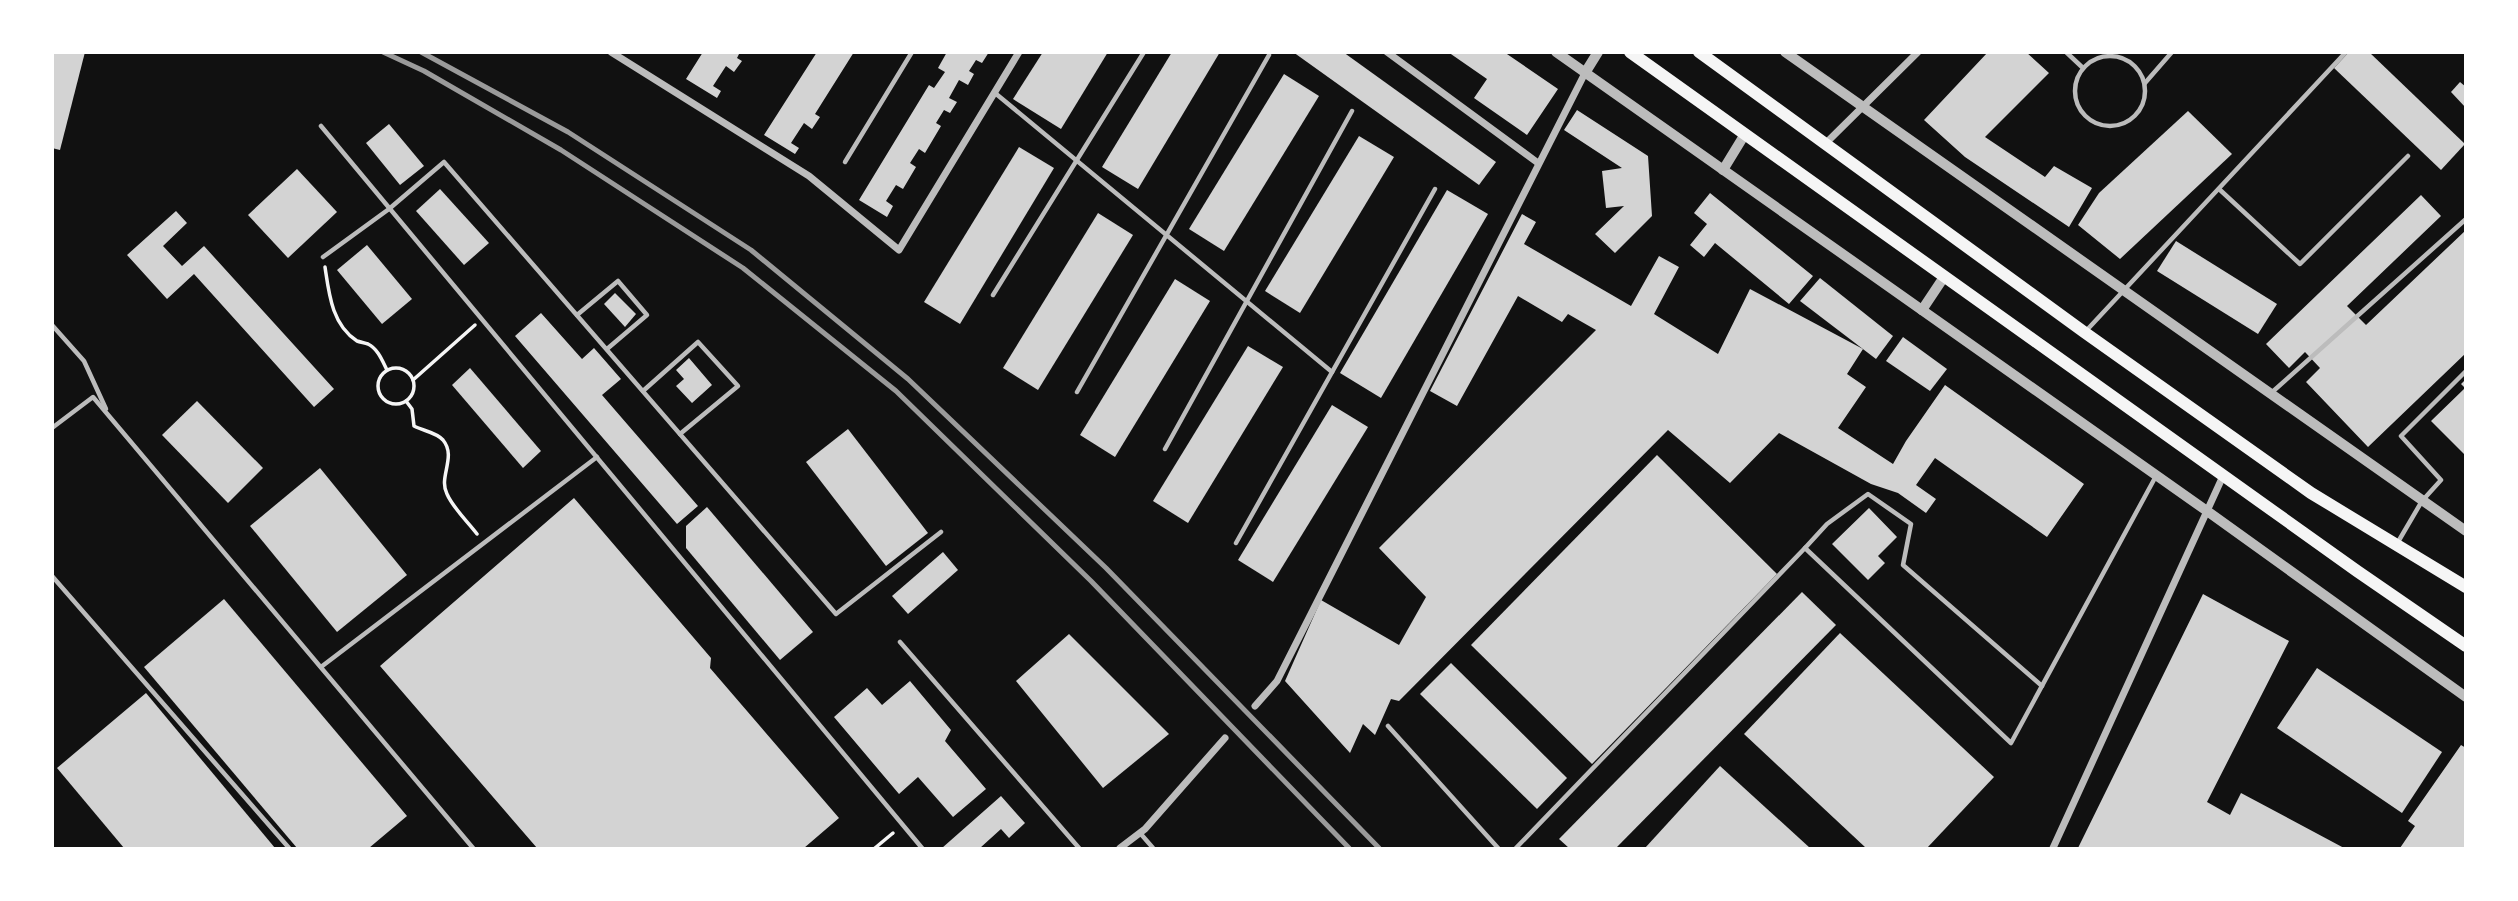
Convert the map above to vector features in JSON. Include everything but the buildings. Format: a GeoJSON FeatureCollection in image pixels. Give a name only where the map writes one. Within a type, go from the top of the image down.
{"type":"FeatureCollection","features":[{"type":"Feature","properties":{"kind":"main road"},"geometry":{"type":"LineString","coordinates":[[1630,52],[2223,476],[2466,646]]}},
{"type":"Feature","properties":{"kind":"main road"},"geometry":{"type":"LineString","coordinates":[[1699,52],[2311,493],[2466,587]]}},
{"type":"Feature","properties":{"kind":"street"},"geometry":{"type":"LineString","coordinates":[[611,52],[809,176],[899,250],[1019,52]]}},
{"type":"Feature","properties":{"kind":"street"},"geometry":{"type":"LineString","coordinates":[[1387,52],[1538,163]]}},
{"type":"Feature","properties":{"kind":"street"},"geometry":{"type":"LineString","coordinates":[[1556,52],[2466,697]]}},
{"type":"Feature","properties":{"kind":"street"},"geometry":{"type":"LineString","coordinates":[[1255,706],[1277,681],[1538,163],[1598,52]]}},
{"type":"Feature","properties":{"kind":"street"},"geometry":{"type":"LineString","coordinates":[[1786,52],[2123,292],[2466,531]]}},
{"type":"Feature","properties":{"kind":"street"},"geometry":{"type":"LineString","coordinates":[[1826,143],[1918,52]]}},
{"type":"Feature","properties":{"kind":"street"},"geometry":{"type":"LineString","coordinates":[[1723,170],[1745,134]]}},
{"type":"Feature","properties":{"kind":"street"},"geometry":{"type":"LineString","coordinates":[[1922,310],[1944,277]]}},
{"type":"Feature","properties":{"kind":"street"},"geometry":{"type":"LineString","coordinates":[[2053,849],[2223,476]]}},
{"type":"Feature","properties":{"kind":"street"},"geometry":{"type":"LineString","coordinates":[[1120,849],[1140,833],[1225,738]]}},
{"type":"Feature","properties":{"kind":"lane"},"geometry":{"type":"LineString","coordinates":[[845,162],[912,52]]}},
{"type":"Feature","properties":{"kind":"lane"},"geometry":{"type":"LineString","coordinates":[[993,295],[1144,52]]}},
{"type":"Feature","properties":{"kind":"lane"},"geometry":{"type":"LineString","coordinates":[[2067,52],[2083,68]]}},
{"type":"Feature","properties":{"kind":"lane"},"geometry":{"type":"LineString","coordinates":[[2145,83],[2133,64],[2113,55],[2091,61],[2077,79],[2077,103],[2083,114],[2092,122],[2104,126],[2128,122],[2143,104],[2145,83],[2172,52]]}},
{"type":"Feature","properties":{"kind":"lane"},"geometry":{"type":"LineString","coordinates":[[2084,332],[2346,52]]}},
{"type":"Feature","properties":{"kind":"lane"},"geometry":{"type":"LineString","coordinates":[[1077,392],[1269,55]]}},
{"type":"Feature","properties":{"kind":"lane"},"geometry":{"type":"LineString","coordinates":[[995,93],[1332,372]]}},
{"type":"Feature","properties":{"kind":"lane"},"geometry":{"type":"LineString","coordinates":[[1165,449],[1352,111]]}},
{"type":"Feature","properties":{"kind":"lane"},"geometry":{"type":"LineString","coordinates":[[321,126],[922,849]]}},
{"type":"Feature","properties":{"kind":"lane"},"geometry":{"type":"LineString","coordinates":[[2219,189],[2300,264],[2408,156]]}},
{"type":"Feature","properties":{"kind":"lane"},"geometry":{"type":"LineString","coordinates":[[323,257],[389,209],[444,162],[836,614],[941,532]]}},
{"type":"Feature","properties":{"kind":"lane"},"geometry":{"type":"LineString","coordinates":[[1236,543],[1435,188]]}},
{"type":"Feature","properties":{"kind":"lane"},"geometry":{"type":"LineString","coordinates":[[2270,394],[2466,219]]}},
{"type":"Feature","properties":{"kind":"lane"},"geometry":{"type":"LineString","coordinates":[[577,315],[618,281],[647,315],[607,349]]}},
{"type":"Feature","properties":{"kind":"lane"},"geometry":{"type":"LineString","coordinates":[[52,325],[84,361],[109,416]]}},
{"type":"Feature","properties":{"kind":"lane"},"geometry":{"type":"LineString","coordinates":[[643,391],[698,342],[738,386],[680,434]]}},
{"type":"Feature","properties":{"kind":"lane"},"geometry":{"type":"LineString","coordinates":[[2397,545],[2422,501],[2441,480],[2401,436],[2466,371]]}},
{"type":"Feature","properties":{"kind":"lane"},"geometry":{"type":"LineString","coordinates":[[52,428],[93,397],[473,849]]}},
{"type":"Feature","properties":{"kind":"lane"},"geometry":{"type":"LineString","coordinates":[[321,667],[597,457]]}},
{"type":"Feature","properties":{"kind":"lane"},"geometry":{"type":"LineString","coordinates":[[1805,548],[2011,743],[2157,476]]}},
{"type":"Feature","properties":{"kind":"lane"},"geometry":{"type":"LineString","coordinates":[[1516,849],[1827,524],[1868,494],[1911,524],[1903,565],[2042,686]]}},
{"type":"Feature","properties":{"kind":"lane"},"geometry":{"type":"LineString","coordinates":[[52,576],[289,849]]}},
{"type":"Feature","properties":{"kind":"lane"},"geometry":{"type":"LineString","coordinates":[[900,642],[1079,849]]}},
{"type":"Feature","properties":{"kind":"lane"},"geometry":{"type":"LineString","coordinates":[[1388,726],[1498,849]]}},
{"type":"Feature","properties":{"kind":"lane"},"geometry":{"type":"LineString","coordinates":[[1140,833],[1153,849]]}},
{"type":"Feature","properties":{"kind":"path"},"geometry":{"type":"LineString","coordinates":[[323,257],[335,315],[346,331],[358,341],[371,345],[380,354],[387,370]]}},
{"type":"Feature","properties":{"kind":"path"},"geometry":{"type":"LineString","coordinates":[[413,380],[482,319]]}},
{"type":"Feature","properties":{"kind":"path"},"geometry":{"type":"LineString","coordinates":[[399,368],[410,374],[413,380],[413,391],[406,401],[395,405],[380,396],[377,384],[387,370],[399,368]]}},
{"type":"Feature","properties":{"kind":"path"},"geometry":{"type":"LineString","coordinates":[[406,401],[412,410],[414,426],[423,432],[434,433],[443,440],[448,450],[444,481],[447,495],[484,543]]}},
{"type":"Feature","properties":{"kind":"path"},"geometry":{"type":"LineString","coordinates":[[875,849],[903,825]]}},
{"type":"Feature","properties":{"kind":"railway"},"geometry":{"type":"LineString","coordinates":[[383,52],[424,71],[561,150],[743,268],[896,391],[1091,581],[1349,848]]}},
{"type":"Feature","properties":{"kind":"railway"},"geometry":{"type":"LineString","coordinates":[[421,52],[568,132],[751,250],[908,379],[1106,568],[1379,848]]}}]}
